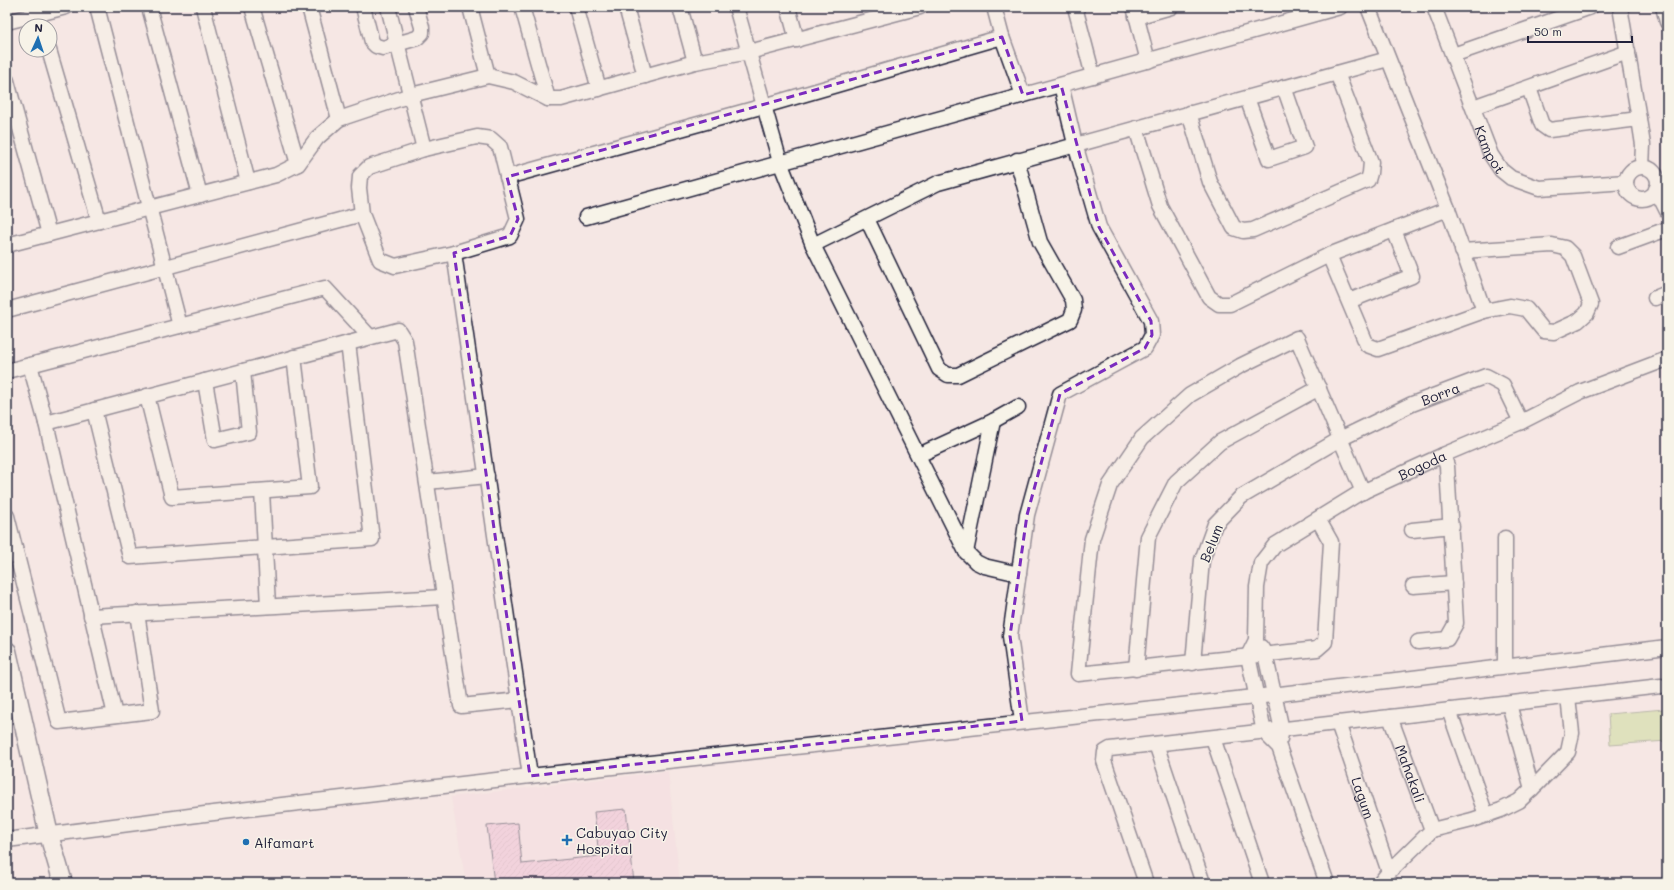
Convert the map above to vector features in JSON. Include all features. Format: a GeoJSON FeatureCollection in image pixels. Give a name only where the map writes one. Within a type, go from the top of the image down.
{"type":"FeatureCollection","features":[{"type":"Feature","properties":{"kind":"street"},"geometry":{"type":"LineString","coordinates":[[44,18],[66,7]]}},
{"type":"Feature","properties":{"kind":"street"},"geometry":{"type":"LineString","coordinates":[[96,7],[180,326]]}},
{"type":"Feature","properties":{"kind":"street"},"geometry":{"type":"LineString","coordinates":[[149,7],[200,195]]}},
{"type":"Feature","properties":{"kind":"street"},"geometry":{"type":"LineString","coordinates":[[203,7],[248,182]]}},
{"type":"Feature","properties":{"kind":"street"},"geometry":{"type":"LineString","coordinates":[[252,7],[298,164]]}},
{"type":"Feature","properties":{"kind":"street"},"geometry":{"type":"LineString","coordinates":[[309,7],[338,119]]}},
{"type":"Feature","properties":{"kind":"street"},"geometry":{"type":"LineString","coordinates":[[363,7],[372,42],[376,46],[382,48],[417,38],[422,33],[422,27],[416,7]]}},
{"type":"Feature","properties":{"kind":"street"},"geometry":{"type":"LineString","coordinates":[[388,7],[424,150]]}},
{"type":"Feature","properties":{"kind":"street"},"geometry":{"type":"LineString","coordinates":[[470,7],[488,76]]}},
{"type":"Feature","properties":{"kind":"street"},"geometry":{"type":"LineString","coordinates":[[522,7],[548,99]]}},
{"type":"Feature","properties":{"kind":"street"},"geometry":{"type":"LineString","coordinates":[[576,7],[599,89]]}},
{"type":"Feature","properties":{"kind":"street"},"geometry":{"type":"LineString","coordinates":[[626,7],[645,76]]}},
{"type":"Feature","properties":{"kind":"street"},"geometry":{"type":"LineString","coordinates":[[680,7],[695,62]]}},
{"type":"Feature","properties":{"kind":"street"},"geometry":{"type":"LineString","coordinates":[[736,7],[780,162],[813,245],[919,455],[966,552],[976,562],[984,566],[1019,574]]}},
{"type":"Feature","properties":{"kind":"street"},"geometry":{"type":"LineString","coordinates":[[788,7],[797,40]]}},
{"type":"Feature","properties":{"kind":"street"},"geometry":{"type":"LineString","coordinates":[[7,245],[276,175],[298,164],[317,138],[338,119],[411,95],[488,76],[514,82],[548,99],[560,99],[695,62],[749,52],[920,7]]}},
{"type":"Feature","properties":{"kind":"street"},"geometry":{"type":"LineString","coordinates":[[994,7],[1002,37],[1023,95]]}},
{"type":"Feature","properties":{"kind":"street"},"geometry":{"type":"LineString","coordinates":[[1075,7],[1093,76]]}},
{"type":"Feature","properties":{"kind":"street"},"geometry":{"type":"LineString","coordinates":[[1148,61],[1135,12],[1171,7]]}},
{"type":"Feature","properties":{"kind":"street"},"geometry":{"type":"LineString","coordinates":[[586,217],[1148,61],[1317,10],[1340,7]]}},
{"type":"Feature","properties":{"kind":"street"},"geometry":{"type":"LineString","coordinates":[[1368,7],[1448,209],[1484,311]]}},
{"type":"Feature","properties":{"kind":"street","name":"Kampot"},"geometry":{"type":"LineString","coordinates":[[1434,7],[1491,155],[1501,170],[1511,178],[1539,188],[1626,182]]}},
{"type":"Feature","properties":{"kind":"street"},"geometry":{"type":"LineString","coordinates":[[1453,55],[1591,7]]}},
{"type":"Feature","properties":{"kind":"street"},"geometry":{"type":"LineString","coordinates":[[1620,7],[1643,145],[1642,168]]}},
{"type":"Feature","properties":{"kind":"street"},"geometry":{"type":"LineString","coordinates":[[1663,7],[1667,22]]}},
{"type":"Feature","properties":{"kind":"street"},"geometry":{"type":"LineString","coordinates":[[7,22],[18,21]]}},
{"type":"Feature","properties":{"kind":"street"},"geometry":{"type":"LineString","coordinates":[[507,177],[764,106],[1002,37]]}},
{"type":"Feature","properties":{"kind":"street"},"geometry":{"type":"LineString","coordinates":[[1473,107],[1628,52]]}},
{"type":"Feature","properties":{"kind":"street"},"geometry":{"type":"LineString","coordinates":[[51,58],[99,221]]}},
{"type":"Feature","properties":{"kind":"street"},"geometry":{"type":"LineString","coordinates":[[813,245],[938,183],[1075,144],[1388,59]]}},
{"type":"Feature","properties":{"kind":"street"},"geometry":{"type":"LineString","coordinates":[[1189,113],[1210,182],[1234,228],[1243,231],[1254,230],[1368,180],[1371,162],[1337,73]]}},
{"type":"Feature","properties":{"kind":"street"},"geometry":{"type":"LineString","coordinates":[[7,81],[50,234]]}},
{"type":"Feature","properties":{"kind":"street"},"geometry":{"type":"LineString","coordinates":[[1022,721],[1010,636],[1028,515],[1060,394],[1145,348],[1152,335],[1151,321],[1099,228],[1075,144],[1061,85]]}},
{"type":"Feature","properties":{"kind":"street"},"geometry":{"type":"LineString","coordinates":[[1247,98],[1269,159],[1305,147],[1284,87]]}},
{"type":"Feature","properties":{"kind":"street"},"geometry":{"type":"LineString","coordinates":[[1529,88],[1542,125],[1549,130],[1639,119]]}},
{"type":"Feature","properties":{"kind":"street"},"geometry":{"type":"LineString","coordinates":[[1136,128],[1160,206],[1209,297],[1219,304],[1230,304],[1329,255],[1448,209]]}},
{"type":"Feature","properties":{"kind":"street"},"geometry":{"type":"LineString","coordinates":[[477,137],[492,139],[500,147],[507,177],[518,219],[510,236],[454,253],[395,266],[380,260],[362,214],[359,188],[360,176],[369,167],[424,150],[477,137]]}},
{"type":"Feature","properties":{"kind":"street"},"geometry":{"type":"LineString","coordinates":[[866,218],[939,369],[948,375],[958,375],[1070,320],[1074,310],[1073,300],[1040,242],[1017,160]]}},
{"type":"Feature","properties":{"kind":"street"},"geometry":{"type":"LineString","coordinates":[[1642,168],[1648,169],[1653,173],[1657,184],[1653,194],[1647,198],[1641,199],[1635,198],[1630,194],[1626,188],[1626,182],[1628,175],[1634,169],[1642,168]]}},
{"type":"Feature","properties":{"kind":"street"},"geometry":{"type":"LineString","coordinates":[[1656,189],[1667,212]]}},
{"type":"Feature","properties":{"kind":"street"},"geometry":{"type":"LineString","coordinates":[[7,310],[362,214]]}},
{"type":"Feature","properties":{"kind":"street"},"geometry":{"type":"LineString","coordinates":[[1618,247],[1667,229]]}},
{"type":"Feature","properties":{"kind":"street"},"geometry":{"type":"LineString","coordinates":[[1349,301],[1412,276],[1394,230]]}},
{"type":"Feature","properties":{"kind":"street"},"geometry":{"type":"LineString","coordinates":[[1329,255],[1367,346],[1378,349],[1484,311],[1510,306],[1526,309],[1544,331],[1554,332],[1578,321],[1587,313],[1591,304],[1573,256],[1565,248],[1552,245],[1462,251]]}},
{"type":"Feature","properties":{"kind":"street"},"geometry":{"type":"LineString","coordinates":[[454,253],[530,776]]}},
{"type":"Feature","properties":{"kind":"street"},"geometry":{"type":"LineString","coordinates":[[7,371],[325,288],[370,337]]}},
{"type":"Feature","properties":{"kind":"street"},"geometry":{"type":"LineString","coordinates":[[46,423],[398,330],[405,341],[461,706],[519,700]]}},
{"type":"Feature","properties":{"kind":"street"},"geometry":{"type":"LineString","coordinates":[[1318,519],[1331,542],[1325,642],[1317,649],[1078,674],[1092,539],[1110,485],[1142,438],[1190,394],[1240,366],[1298,338],[1363,492]]}},
{"type":"Feature","properties":{"kind":"street"},"geometry":{"type":"LineString","coordinates":[[94,410],[130,557],[372,539],[348,343]]}},
{"type":"Feature","properties":{"kind":"street"},"geometry":{"type":"LineString","coordinates":[[147,396],[172,497],[310,487],[294,357]]}},
{"type":"Feature","properties":{"kind":"street","name":"Bogoda"},"geometry":{"type":"LineString","coordinates":[[1248,656],[1256,640],[1257,586],[1261,563],[1275,545],[1363,492],[1443,455],[1521,422],[1580,392],[1666,363]]}},
{"type":"Feature","properties":{"kind":"street"},"geometry":{"type":"LineString","coordinates":[[30,365],[46,423],[115,715]]}},
{"type":"Feature","properties":{"kind":"street"},"geometry":{"type":"LineString","coordinates":[[205,381],[215,440],[249,432],[243,371]]}},
{"type":"Feature","properties":{"kind":"street","name":"Borra"},"geometry":{"type":"LineString","coordinates":[[1340,439],[1412,404],[1486,376],[1503,385],[1521,422]]}},
{"type":"Feature","properties":{"kind":"street"},"geometry":{"type":"LineString","coordinates":[[1136,669],[1148,537],[1176,482],[1220,442],[1319,388]]}},
{"type":"Feature","properties":{"kind":"street"},"geometry":{"type":"LineString","coordinates":[[919,455],[993,421],[1018,407]]}},
{"type":"Feature","properties":{"kind":"street"},"geometry":{"type":"LineString","coordinates":[[966,552],[993,421]]}},
{"type":"Feature","properties":{"kind":"street","name":"Belum"},"geometry":{"type":"LineString","coordinates":[[1193,663],[1202,560],[1215,524],[1241,496],[1340,439]]}},
{"type":"Feature","properties":{"kind":"street"},"geometry":{"type":"LineString","coordinates":[[1418,642],[1447,639],[1456,623],[1452,526],[1447,466],[1443,455]]}},
{"type":"Feature","properties":{"kind":"street"},"geometry":{"type":"LineString","coordinates":[[426,482],[487,476]]}},
{"type":"Feature","properties":{"kind":"street"},"geometry":{"type":"LineString","coordinates":[[262,491],[268,606]]}},
{"type":"Feature","properties":{"kind":"street"},"geometry":{"type":"LineString","coordinates":[[7,516],[59,722],[152,711],[137,613]]}},
{"type":"Feature","properties":{"kind":"street"},"geometry":{"type":"LineString","coordinates":[[1412,530],[1452,526]]}},
{"type":"Feature","properties":{"kind":"street"},"geometry":{"type":"LineString","coordinates":[[1505,538],[1505,666]]}},
{"type":"Feature","properties":{"kind":"street"},"geometry":{"type":"LineString","coordinates":[[1413,586],[1454,583]]}},
{"type":"Feature","properties":{"kind":"street"},"geometry":{"type":"LineString","coordinates":[[91,616],[444,597]]}},
{"type":"Feature","properties":{"kind":"street"},"geometry":{"type":"LineString","coordinates":[[1256,640],[1265,654],[1282,730],[1279,747]]}},
{"type":"Feature","properties":{"kind":"street"},"geometry":{"type":"LineString","coordinates":[[7,840],[205,814],[530,776],[1022,721],[1255,697],[1667,647]]}},
{"type":"Feature","properties":{"kind":"street"},"geometry":{"type":"LineString","coordinates":[[7,651],[50,835],[63,883]]}},
{"type":"Feature","properties":{"kind":"street"},"geometry":{"type":"LineString","coordinates":[[1248,656],[1255,697],[1264,732],[1279,747],[1327,883]]}},
{"type":"Feature","properties":{"kind":"street"},"geometry":{"type":"LineString","coordinates":[[1146,883],[1104,761],[1105,752],[1110,749],[1661,686]]}},
{"type":"Feature","properties":{"kind":"street"},"geometry":{"type":"LineString","coordinates":[[1385,878],[1432,830],[1486,815],[1519,801],[1532,789],[1568,752],[1572,733],[1568,697]]}},
{"type":"Feature","properties":{"kind":"street"},"geometry":{"type":"LineString","coordinates":[[1509,704],[1532,789]]}},
{"type":"Feature","properties":{"kind":"street"},"geometry":{"type":"LineString","coordinates":[[1449,710],[1486,815]]}},
{"type":"Feature","properties":{"kind":"street","name":"Mahakali"},"geometry":{"type":"LineString","coordinates":[[1390,717],[1432,830]]}},
{"type":"Feature","properties":{"kind":"street","name":"Lagum"},"geometry":{"type":"LineString","coordinates":[[1338,723],[1385,878]]}},
{"type":"Feature","properties":{"kind":"street"},"geometry":{"type":"LineString","coordinates":[[1213,738],[1262,883]]}},
{"type":"Feature","properties":{"kind":"street"},"geometry":{"type":"LineString","coordinates":[[1156,744],[1203,883]]}},
{"type":"Feature","properties":{"kind":"highlighted area"},"geometry":{"type":"Polygon","coordinates":[[[1002,37],[1023,95],[1061,85],[1099,227],[1151,321],[1152,335],[1145,348],[1060,394],[1027,515],[1010,636],[1022,721],[530,776],[454,253],[510,236],[518,219],[507,177],[1002,37]]]}},
{"type":"Feature","properties":{"kind":"shaded area","name":"Cabuyao City Hospital"},"geometry":{"type":"Polygon","coordinates":[[[668,771],[680,883],[466,883],[451,797],[668,771]]]}},
{"type":"Feature","properties":{"kind":"green space"},"geometry":{"type":"Polygon","coordinates":[[[1664,709],[1667,741],[1610,745],[1608,714],[1664,709]]]}},
{"type":"Feature","properties":{"kind":"building"},"geometry":{"type":"Polygon","coordinates":[[[626,809],[634,883],[494,883],[487,826],[518,823],[522,864],[599,856],[594,812],[626,809]]]}},
{"type":"Feature","properties":{"kind":"place","name":"Cabuyao City Hospital"},"geometry":{"type":"Point","coordinates":[567,840]}},
{"type":"Feature","properties":{"kind":"place","name":"Alfamart"},"geometry":{"type":"Point","coordinates":[246,842]}}]}
